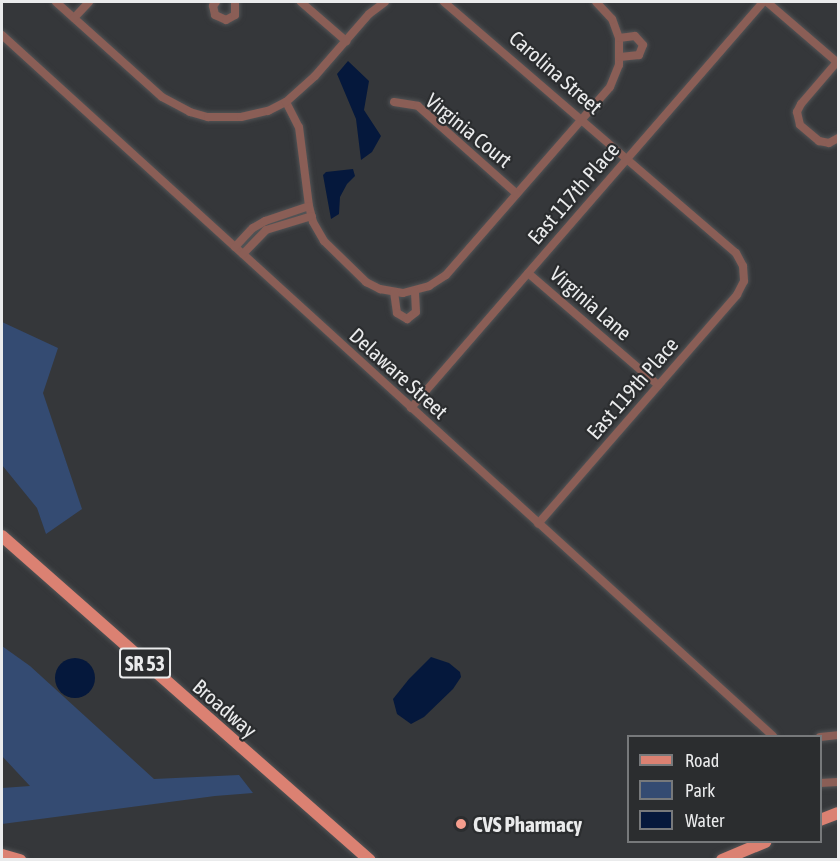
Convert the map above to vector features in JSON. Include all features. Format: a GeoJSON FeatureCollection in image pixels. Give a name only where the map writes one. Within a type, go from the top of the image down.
{"type":"FeatureCollection","features":[{"type":"Feature","properties":{"kind":"main road","name":"Broadway"},"geometry":{"type":"LineString","coordinates":[[2,537],[369,860]]}},
{"type":"Feature","properties":{"kind":"main road"},"geometry":{"type":"LineString","coordinates":[[822,819],[838,813]]}},
{"type":"Feature","properties":{"kind":"main road"},"geometry":{"type":"LineString","coordinates":[[722,860],[763,843]]}},
{"type":"Feature","properties":{"kind":"main road"},"geometry":{"type":"LineString","coordinates":[[2,855],[20,860]]}},
{"type":"Feature","properties":{"kind":"street"},"geometry":{"type":"LineString","coordinates":[[56,2],[162,97],[190,112],[208,117],[241,117],[268,111],[286,102],[305,87],[369,14],[385,2]]}},
{"type":"Feature","properties":{"kind":"street"},"geometry":{"type":"LineString","coordinates":[[74,18],[89,2]]}},
{"type":"Feature","properties":{"kind":"street"},"geometry":{"type":"LineString","coordinates":[[216,2],[213,6],[215,15],[226,20],[235,15],[235,2]]}},
{"type":"Feature","properties":{"kind":"street"},"geometry":{"type":"LineString","coordinates":[[300,2],[346,41]]}},
{"type":"Feature","properties":{"kind":"street","name":"Carolina Street"},"geometry":{"type":"LineString","coordinates":[[444,2],[736,253],[744,271]]}},
{"type":"Feature","properties":{"kind":"street"},"geometry":{"type":"LineString","coordinates":[[596,2],[608,14],[619,38],[620,57],[634,57],[642,51],[643,45],[635,36],[619,38]]}},
{"type":"Feature","properties":{"kind":"street"},"geometry":{"type":"LineString","coordinates":[[765,2],[838,63],[801,104],[797,112],[800,125],[819,141],[829,143],[838,138]]}},
{"type":"Feature","properties":{"kind":"street","name":"East 117th Place"},"geometry":{"type":"LineString","coordinates":[[411,408],[765,2]]}},
{"type":"Feature","properties":{"kind":"street","name":"Delaware Street"},"geometry":{"type":"LineString","coordinates":[[2,35],[772,735]]}},
{"type":"Feature","properties":{"kind":"street","name":"East 117th Place"},"geometry":{"type":"LineString","coordinates":[[394,292],[415,291],[429,286],[446,275],[610,87],[617,73],[620,57]]}},
{"type":"Feature","properties":{"kind":"street"},"geometry":{"type":"LineString","coordinates":[[286,102],[301,136],[309,206],[324,241],[351,269],[373,286],[394,292],[397,313],[407,319],[416,312],[415,291]]}},
{"type":"Feature","properties":{"kind":"street","name":"Virginia Court"},"geometry":{"type":"LineString","coordinates":[[394,102],[418,106],[517,194]]}},
{"type":"Feature","properties":{"kind":"street"},"geometry":{"type":"LineString","coordinates":[[235,247],[253,228],[265,221],[309,206]]}},
{"type":"Feature","properties":{"kind":"street"},"geometry":{"type":"LineString","coordinates":[[243,254],[266,230],[312,216]]}},
{"type":"Feature","properties":{"kind":"street","name":"East 119th Place"},"geometry":{"type":"LineString","coordinates":[[538,524],[737,295],[744,281],[744,271]]}},
{"type":"Feature","properties":{"kind":"street","name":"Virginia Lane"},"geometry":{"type":"LineString","coordinates":[[528,273],[658,385]]}},
{"type":"Feature","properties":{"kind":"street"},"geometry":{"type":"LineString","coordinates":[[822,737],[838,735]]}},
{"type":"Feature","properties":{"kind":"street"},"geometry":{"type":"LineString","coordinates":[[822,783],[838,782]]}},
{"type":"Feature","properties":{"kind":"green space"},"geometry":{"type":"Polygon","coordinates":[[[2,322],[58,348],[43,393],[82,509],[46,534],[37,508],[2,465],[2,322]]]}},
{"type":"Feature","properties":{"kind":"green space"},"geometry":{"type":"Polygon","coordinates":[[[2,646],[30,666],[154,779],[239,775],[253,793],[2,824],[2,788],[30,786],[2,756],[2,646]]]}},
{"type":"Feature","properties":{"kind":"water"},"geometry":{"type":"Polygon","coordinates":[[[348,61],[369,81],[364,110],[381,136],[372,152],[361,160],[356,119],[337,74],[348,61]]]}},
{"type":"Feature","properties":{"kind":"water"},"geometry":{"type":"Polygon","coordinates":[[[353,169],[355,176],[347,184],[340,197],[339,214],[331,219],[323,175],[326,172],[353,169]]]}},
{"type":"Feature","properties":{"kind":"water"},"geometry":{"type":"Polygon","coordinates":[[[431,657],[449,663],[460,672],[461,677],[453,689],[424,717],[411,724],[397,714],[393,699],[431,657]]]}},
{"type":"Feature","properties":{"kind":"water"},"geometry":{"type":"Polygon","coordinates":[[[75,658],[89,664],[95,678],[89,692],[75,698],[61,692],[55,678],[61,664],[75,658]]]}},
{"type":"Feature","properties":{"kind":"place","name":"CVS Pharmacy"},"geometry":{"type":"Point","coordinates":[461,824]}}]}
